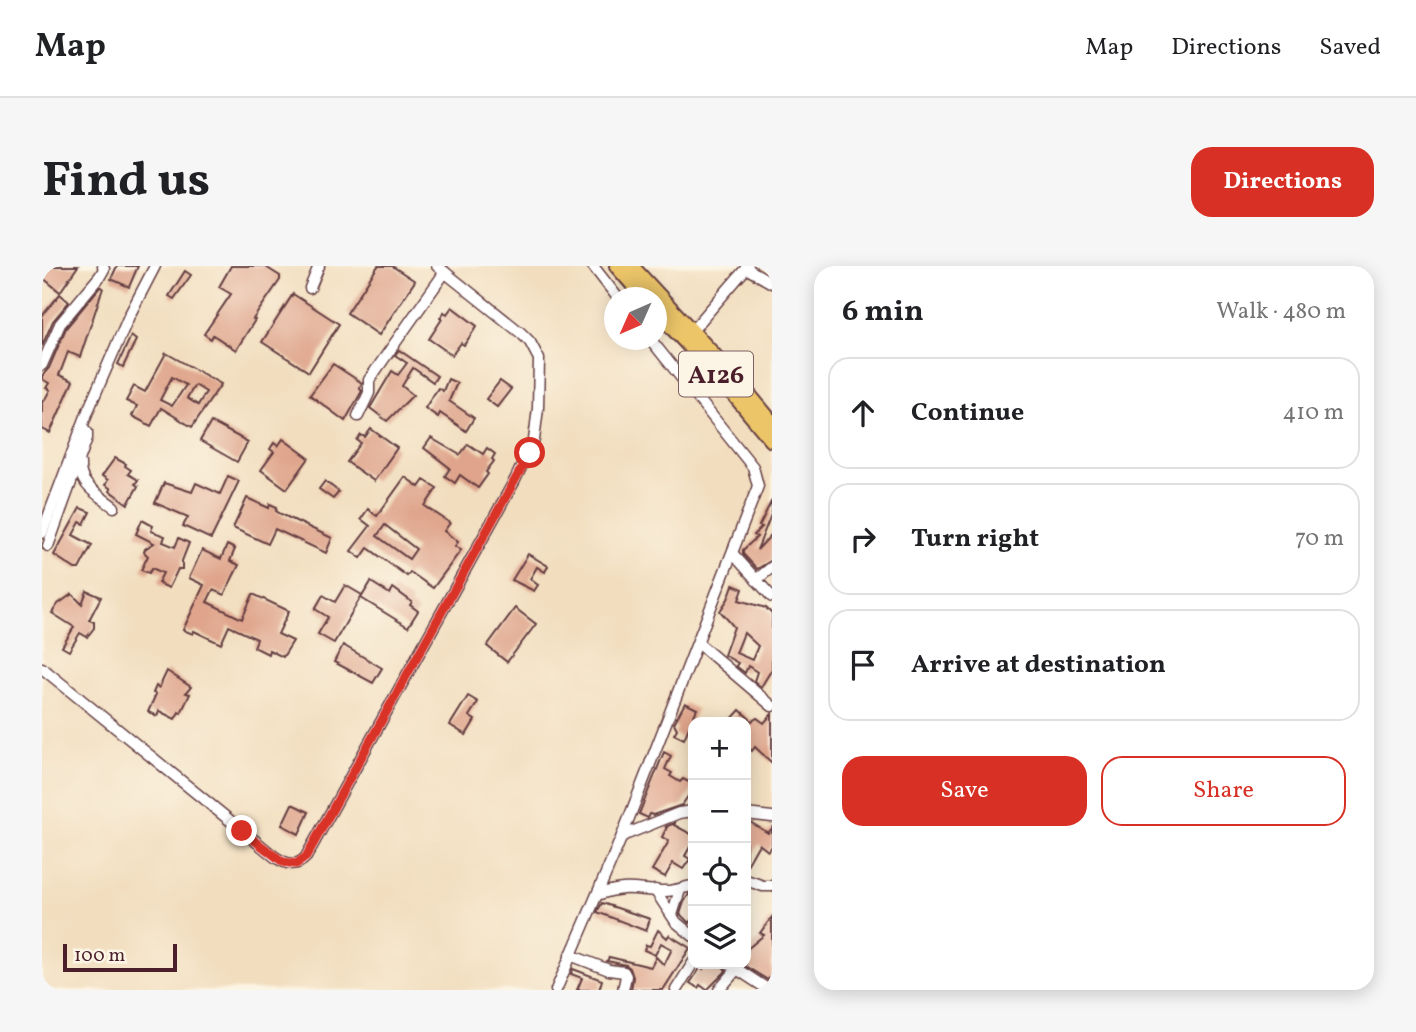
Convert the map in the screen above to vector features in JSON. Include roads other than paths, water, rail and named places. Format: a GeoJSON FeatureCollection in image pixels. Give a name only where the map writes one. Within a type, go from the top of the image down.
{"type":"FeatureCollection","features":[{"type":"Feature","properties":{"kind":"highway"},"geometry":{"type":"LineString","coordinates":[[617,266],[635,287]]}},
{"type":"Feature","properties":{"kind":"highway","name":"A126"},"geometry":{"type":"LineString","coordinates":[[631,266],[733,376],[772,423]]}},
{"type":"Feature","properties":{"kind":"highway","name":"A126"},"geometry":{"type":"LineString","coordinates":[[667,322],[728,387],[772,440]]}},
{"type":"Feature","properties":{"kind":"street"},"geometry":{"type":"LineString","coordinates":[[42,365],[60,324],[100,276],[103,266]]}},
{"type":"Feature","properties":{"kind":"street"},"geometry":{"type":"LineString","coordinates":[[42,533],[82,426],[129,316],[155,266]]}},
{"type":"Feature","properties":{"kind":"street"},"geometry":{"type":"LineString","coordinates":[[310,288],[319,266]]}},
{"type":"Feature","properties":{"kind":"street"},"geometry":{"type":"LineString","coordinates":[[593,266],[609,287]]}},
{"type":"Feature","properties":{"kind":"street"},"geometry":{"type":"LineString","coordinates":[[691,332],[747,267],[772,283]]}},
{"type":"Feature","properties":{"kind":"street"},"geometry":{"type":"LineString","coordinates":[[42,668],[275,857],[290,864],[301,862],[326,822],[515,480],[534,440],[539,359],[521,332],[441,269],[369,380],[369,393],[358,416]]}},
{"type":"Feature","properties":{"kind":"street"},"geometry":{"type":"LineString","coordinates":[[556,990],[622,836],[758,486],[753,467],[659,350]]}},
{"type":"Feature","properties":{"kind":"street"},"geometry":{"type":"LineString","coordinates":[[48,546],[88,434],[82,426]]}},
{"type":"Feature","properties":{"kind":"street"},"geometry":{"type":"LineString","coordinates":[[80,459],[79,471],[86,485],[114,507]]}},
{"type":"Feature","properties":{"kind":"street"},"geometry":{"type":"LineString","coordinates":[[733,554],[772,597]]}},
{"type":"Feature","properties":{"kind":"street"},"geometry":{"type":"LineString","coordinates":[[756,580],[772,567]]}},
{"type":"Feature","properties":{"kind":"street"},"geometry":{"type":"LineString","coordinates":[[698,643],[770,700]]}},
{"type":"Feature","properties":{"kind":"street"},"geometry":{"type":"LineString","coordinates":[[622,836],[688,812]]}},
{"type":"Feature","properties":{"kind":"street"},"geometry":{"type":"LineString","coordinates":[[751,815],[772,817]]}},
{"type":"Feature","properties":{"kind":"street"},"geometry":{"type":"LineString","coordinates":[[751,882],[772,886]]}},
{"type":"Feature","properties":{"kind":"street"},"geometry":{"type":"LineString","coordinates":[[597,895],[623,887],[655,890],[688,888]]}},
{"type":"Feature","properties":{"kind":"street"},"geometry":{"type":"LineString","coordinates":[[655,890],[676,922],[688,932]]}},
{"type":"Feature","properties":{"kind":"street"},"geometry":{"type":"LineString","coordinates":[[672,915],[680,890]]}},
{"type":"Feature","properties":{"kind":"street"},"geometry":{"type":"LineString","coordinates":[[570,955],[609,970],[624,972],[626,976],[623,990]]}},
{"type":"Feature","properties":{"kind":"street"},"geometry":{"type":"LineString","coordinates":[[676,990],[689,969]]}},
{"type":"Feature","properties":{"kind":"street"},"geometry":{"type":"LineString","coordinates":[[719,990],[732,969]]}},
{"type":"Feature","properties":{"kind":"street"},"geometry":{"type":"LineString","coordinates":[[736,969],[766,988]]}}]}
